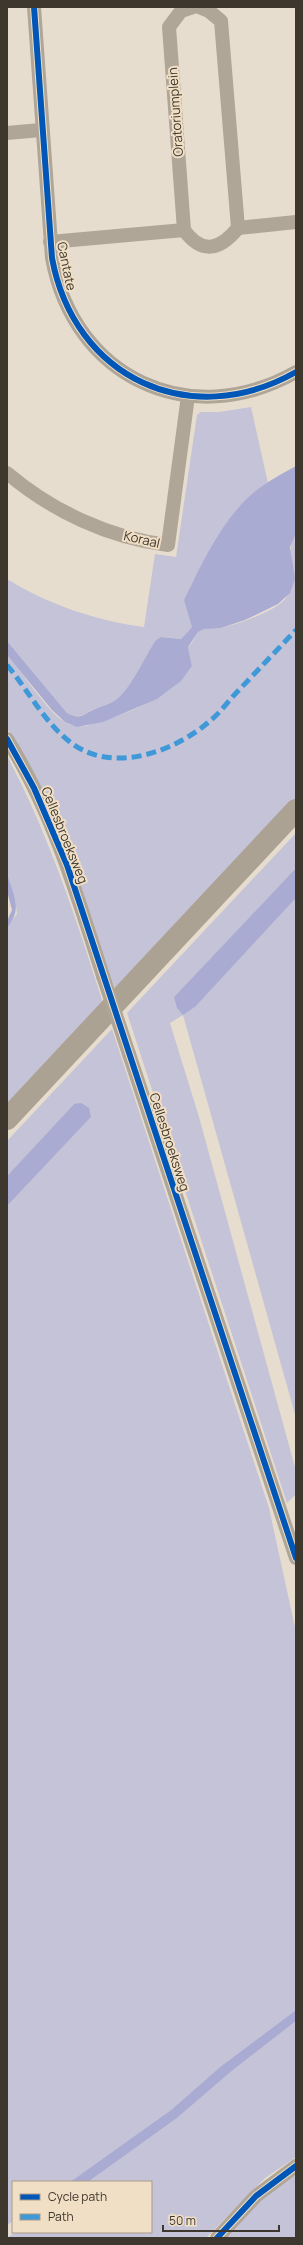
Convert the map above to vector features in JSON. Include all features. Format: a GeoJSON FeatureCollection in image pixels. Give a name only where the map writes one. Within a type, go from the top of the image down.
{"type":"FeatureCollection","features":[{"type":"Feature","properties":{"kind":"highway"},"geometry":{"type":"LineString","coordinates":[[7,1119],[296,810]]}},
{"type":"Feature","properties":{"kind":"highway"},"geometry":{"type":"LineString","coordinates":[[7,1132],[296,823]]}},
{"type":"Feature","properties":{"kind":"street","name":"Cantate"},"geometry":{"type":"LineString","coordinates":[[34,7],[41,130],[50,242],[55,276],[60,294],[77,326],[88,340],[113,365],[132,377],[158,389],[188,396],[209,398],[244,394],[279,382],[296,372]]}},
{"type":"Feature","properties":{"kind":"street","name":"Oratoriumplein"},"geometry":{"type":"LineString","coordinates":[[184,230],[170,27],[181,11],[193,7]]}},
{"type":"Feature","properties":{"kind":"street"},"geometry":{"type":"LineString","coordinates":[[199,7],[209,11],[221,21],[238,228]]}},
{"type":"Feature","properties":{"kind":"street"},"geometry":{"type":"LineString","coordinates":[[7,133],[41,130]]}},
{"type":"Feature","properties":{"kind":"street"},"geometry":{"type":"LineString","coordinates":[[50,242],[184,230],[193,242],[200,246],[213,247],[222,243],[238,228],[296,222]]}},
{"type":"Feature","properties":{"kind":"street","name":"Koraal"},"geometry":{"type":"LineString","coordinates":[[7,473],[38,496],[83,521],[131,538],[168,545],[188,396]]}},
{"type":"Feature","properties":{"kind":"street","name":"Cellesbroeksweg"},"geometry":{"type":"LineString","coordinates":[[7,739],[34,788],[67,865],[296,1558]]}},
{"type":"Feature","properties":{"kind":"street"},"geometry":{"type":"LineString","coordinates":[[217,2238],[256,2196],[296,2166]]}},
{"type":"Feature","properties":{"kind":"shaded area"},"geometry":{"type":"Polygon","coordinates":[[[251,407],[268,483],[252,494],[221,532],[190,587],[192,627],[181,639],[161,637],[156,640],[132,681],[114,701],[81,716],[67,713],[7,641],[7,579],[56,604],[73,610],[91,616],[144,627],[155,554],[176,557],[197,415],[201,412],[219,412],[251,407]]]}},
{"type":"Feature","properties":{"kind":"shaded area"},"geometry":{"type":"Polygon","coordinates":[[[296,533],[296,802],[117,993],[16,742],[7,728],[7,655],[51,710],[58,717],[68,723],[76,726],[86,726],[130,711],[159,696],[183,677],[192,666],[188,647],[200,630],[207,628],[221,628],[245,621],[265,613],[280,604],[285,599],[290,590],[292,581],[293,572],[291,547],[292,540],[296,533]]]}},
{"type":"Feature","properties":{"kind":"shaded area"},"geometry":{"type":"Polygon","coordinates":[[[7,756],[49,846],[72,908],[103,1003],[7,1106],[7,928],[17,914],[15,898],[7,874],[7,756]]]}},
{"type":"Feature","properties":{"kind":"shaded area"},"geometry":{"type":"Polygon","coordinates":[[[296,833],[296,868],[174,997],[196,1006],[296,898],[296,1418],[183,1015],[170,1023],[199,1117],[296,1471],[296,1494],[287,1503],[127,1013],[296,833]]]}},
{"type":"Feature","properties":{"kind":"shaded area"},"geometry":{"type":"Polygon","coordinates":[[[112,1029],[269,1508],[296,1632],[296,2010],[220,2067],[171,2110],[71,2181],[12,2181],[12,2222],[7,2225],[7,1206],[91,1117],[74,1104],[7,1176],[7,1141],[112,1029]]]}},
{"type":"Feature","properties":{"kind":"shaded area"},"geometry":{"type":"Polygon","coordinates":[[[296,2021],[296,2157],[265,2178],[206,2238],[7,2238],[14,2233],[152,2233],[152,2181],[89,2181],[177,2118],[233,2070],[296,2021]]]}},
{"type":"Feature","properties":{"kind":"shaded area"},"geometry":{"type":"Polygon","coordinates":[[[296,2174],[296,2238],[223,2238],[263,2196],[296,2174]]]}},
{"type":"Feature","properties":{"kind":"water"},"geometry":{"type":"Polygon","coordinates":[[[296,466],[296,533],[290,547],[295,579],[290,593],[278,604],[245,620],[221,628],[204,629],[198,632],[188,647],[192,666],[181,681],[157,699],[103,722],[77,727],[65,722],[52,710],[7,655],[7,641],[67,713],[81,716],[114,701],[132,681],[156,640],[161,637],[181,639],[192,627],[184,600],[213,544],[231,517],[257,490],[296,466]]]}},
{"type":"Feature","properties":{"kind":"water"},"geometry":{"type":"Polygon","coordinates":[[[296,868],[296,898],[196,1006],[183,1015],[177,1008],[174,997],[296,868]]]}},
{"type":"Feature","properties":{"kind":"water"},"geometry":{"type":"Polygon","coordinates":[[[7,874],[16,902],[16,908],[15,915],[7,928],[7,921],[12,910],[7,891],[7,874]]]}},
{"type":"Feature","properties":{"kind":"water"},"geometry":{"type":"Polygon","coordinates":[[[81,1103],[89,1108],[91,1117],[7,1206],[7,1176],[74,1104],[81,1103]]]}},
{"type":"Feature","properties":{"kind":"water"},"geometry":{"type":"Polygon","coordinates":[[[296,2010],[296,2021],[233,2070],[177,2118],[89,2181],[71,2181],[171,2110],[220,2067],[296,2010]]]}},
{"type":"Feature","properties":{"kind":"marked path"},"geometry":{"type":"LineString","coordinates":[[7,665],[52,725],[70,742],[87,752],[105,757],[124,758],[162,750],[180,742],[211,720],[296,630]]}},
{"type":"Feature","properties":{"kind":"cycle path"},"geometry":{"type":"LineString","coordinates":[[34,7],[52,258],[64,300],[84,335],[111,363],[142,382],[178,394],[216,396],[256,389],[296,372]]}},
{"type":"Feature","properties":{"kind":"cycle path"},"geometry":{"type":"LineString","coordinates":[[7,739],[34,788],[67,865],[296,1558]]}},
{"type":"Feature","properties":{"kind":"cycle path"},"geometry":{"type":"LineString","coordinates":[[217,2238],[256,2196],[296,2166]]}}]}
